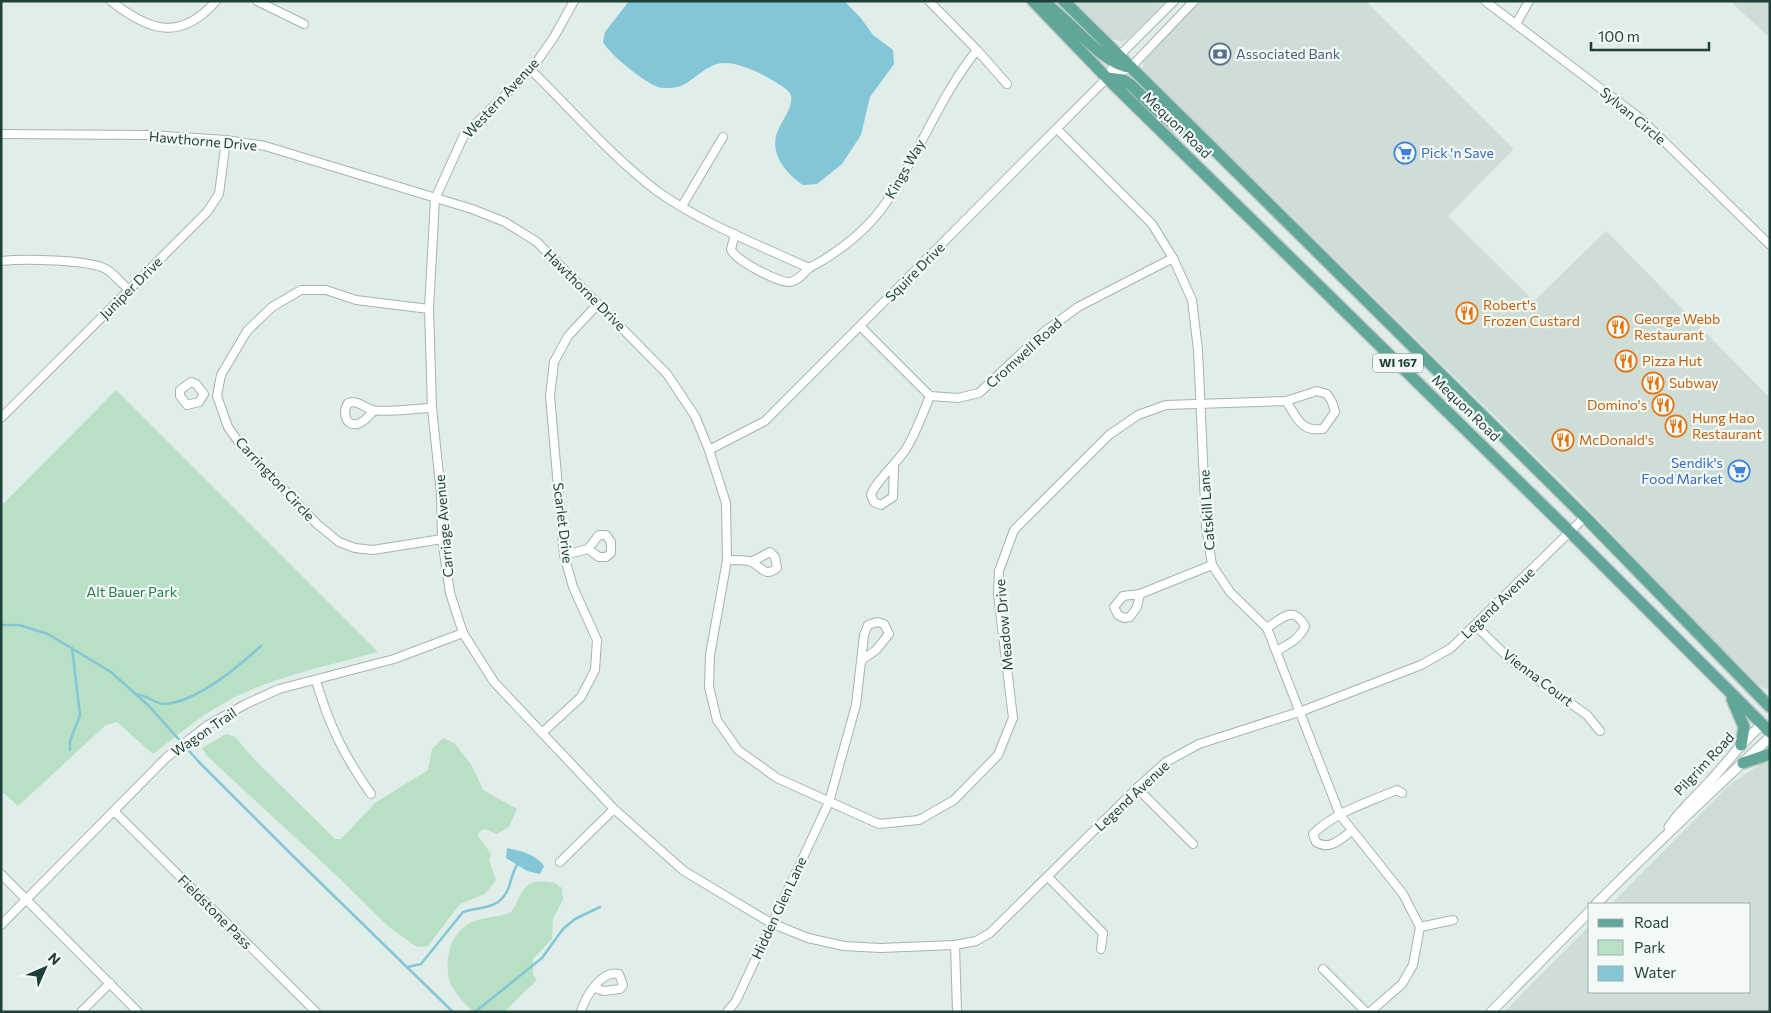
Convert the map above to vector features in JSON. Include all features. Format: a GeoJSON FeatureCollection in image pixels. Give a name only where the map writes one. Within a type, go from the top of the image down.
{"type":"FeatureCollection","features":[{"type":"Feature","properties":{"kind":"main road","name":"Mequon Road"},"geometry":{"type":"LineString","coordinates":[[1033,1],[1108,78],[1728,690],[1767,725]]}},
{"type":"Feature","properties":{"kind":"main road"},"geometry":{"type":"LineString","coordinates":[[1042,1],[1070,23],[1103,55],[1131,67]]}},
{"type":"Feature","properties":{"kind":"main road"},"geometry":{"type":"LineString","coordinates":[[1064,1],[1117,60]]}},
{"type":"Feature","properties":{"kind":"main road","name":"Mequon Road"},"geometry":{"type":"LineString","coordinates":[[1131,67],[1764,695],[1770,707]]}},
{"type":"Feature","properties":{"kind":"main road"},"geometry":{"type":"LineString","coordinates":[[1108,78],[1123,80],[1132,84],[1163,116],[1223,160]]}},
{"type":"Feature","properties":{"kind":"main road"},"geometry":{"type":"LineString","coordinates":[[1728,690],[1743,724],[1741,745]]}},
{"type":"Feature","properties":{"kind":"main road"},"geometry":{"type":"LineString","coordinates":[[1743,763],[1770,754]]}},
{"type":"Feature","properties":{"kind":"street"},"geometry":{"type":"LineString","coordinates":[[111,1],[138,21],[154,27],[173,27],[190,22],[207,11],[216,1]]}},
{"type":"Feature","properties":{"kind":"street"},"geometry":{"type":"LineString","coordinates":[[257,1],[304,24]]}},
{"type":"Feature","properties":{"kind":"street","name":"Western Avenue"},"geometry":{"type":"LineString","coordinates":[[435,199],[464,135],[531,70],[554,37],[574,1]]}},
{"type":"Feature","properties":{"kind":"street"},"geometry":{"type":"LineString","coordinates":[[929,1],[1007,84]]}},
{"type":"Feature","properties":{"kind":"street","name":"Squire Drive"},"geometry":{"type":"LineString","coordinates":[[709,450],[765,421],[1108,78],[1117,60],[1174,1]]}},
{"type":"Feature","properties":{"kind":"street","name":"Squire Drive"},"geometry":{"type":"LineString","coordinates":[[1108,78],[1131,67],[1194,1]]}},
{"type":"Feature","properties":{"kind":"street","name":"Sylvan Circle"},"geometry":{"type":"LineString","coordinates":[[1485,1],[1641,118],[1770,245]]}},
{"type":"Feature","properties":{"kind":"street"},"geometry":{"type":"LineString","coordinates":[[1516,24],[1529,1]]}},
{"type":"Feature","properties":{"kind":"street","name":"Kings Way"},"geometry":{"type":"LineString","coordinates":[[735,234],[731,249],[738,260],[784,282],[797,279],[809,268],[847,243],[886,203],[957,74],[977,50]]}},
{"type":"Feature","properties":{"kind":"street"},"geometry":{"type":"LineString","coordinates":[[531,70],[636,174],[682,206],[735,234],[809,268]]}},
{"type":"Feature","properties":{"kind":"street","name":"Catskill Lane"},"geometry":{"type":"LineString","coordinates":[[1057,129],[1152,224],[1173,258],[1192,300],[1198,350],[1206,526],[1212,565],[1230,592],[1267,628],[1302,711],[1340,815],[1403,894],[1420,927]]}},
{"type":"Feature","properties":{"kind":"street","name":"Hawthorne Drive"},"geometry":{"type":"LineString","coordinates":[[1,134],[150,135],[226,140],[265,146],[472,209],[505,222],[537,242],[667,374],[695,416],[709,450],[726,503],[727,560],[710,663],[709,687],[717,720],[738,750],[777,778],[829,802]]}},
{"type":"Feature","properties":{"kind":"street"},"geometry":{"type":"LineString","coordinates":[[682,206],[723,138]]}},
{"type":"Feature","properties":{"kind":"street","name":"Juniper Drive"},"geometry":{"type":"LineString","coordinates":[[1,418],[207,212],[219,194],[226,140]]}},
{"type":"Feature","properties":{"kind":"street","name":"Carriage Avenue"},"geometry":{"type":"LineString","coordinates":[[435,199],[429,310],[432,408],[441,494],[442,539],[450,593],[463,633],[494,682],[614,809],[684,871],[771,922]]}},
{"type":"Feature","properties":{"kind":"street","name":"Cromwell Road"},"geometry":{"type":"LineString","coordinates":[[930,396],[958,398],[979,394],[1044,332],[1078,307],[1173,258]]}},
{"type":"Feature","properties":{"kind":"street"},"geometry":{"type":"LineString","coordinates":[[1,261],[89,263],[106,269],[129,290]]}},
{"type":"Feature","properties":{"kind":"street"},"geometry":{"type":"LineString","coordinates":[[204,394],[217,396],[221,375],[247,331],[272,307],[301,290],[326,290],[356,300],[429,310]]}},
{"type":"Feature","properties":{"kind":"street","name":"Scarlet Drive"},"geometry":{"type":"LineString","coordinates":[[543,732],[581,697],[595,670],[597,640],[574,586],[564,555],[550,396],[554,362],[568,336],[598,304]]}},
{"type":"Feature","properties":{"kind":"street"},"geometry":{"type":"LineString","coordinates":[[860,327],[930,396],[908,446],[894,466],[874,487],[871,495],[874,502],[881,505],[893,497],[894,466]]}},
{"type":"Feature","properties":{"kind":"street","name":"Meadow Drive"},"geometry":{"type":"LineString","coordinates":[[829,802],[879,824],[919,820],[954,800],[998,754],[1013,718],[998,594],[999,571],[1014,530],[1109,435],[1138,415],[1166,405],[1286,401],[1317,391],[1327,394],[1335,412],[1323,429],[1312,430],[1303,426],[1286,401]]}},
{"type":"Feature","properties":{"kind":"street","name":"Carrington Circle"},"geometry":{"type":"LineString","coordinates":[[217,396],[228,427],[240,444],[317,524],[339,542],[355,548],[373,550],[442,539]]}},
{"type":"Feature","properties":{"kind":"street"},"geometry":{"type":"LineString","coordinates":[[374,411],[432,408]]}},
{"type":"Feature","properties":{"kind":"street","name":"Legend Avenue"},"geometry":{"type":"LineString","coordinates":[[771,922],[808,938],[844,946],[880,948],[955,945],[976,941],[990,933],[1048,878],[1137,788],[1166,762],[1200,744],[1302,711],[1422,665],[1451,648],[1476,626],[1585,517]]}},
{"type":"Feature","properties":{"kind":"street"},"geometry":{"type":"LineString","coordinates":[[564,555],[588,549]]}},
{"type":"Feature","properties":{"kind":"street"},"geometry":{"type":"LineString","coordinates":[[727,560],[751,562]]}},
{"type":"Feature","properties":{"kind":"street"},"geometry":{"type":"LineString","coordinates":[[1140,594],[1212,565]]}},
{"type":"Feature","properties":{"kind":"street"},"geometry":{"type":"LineString","coordinates":[[1267,628],[1286,615],[1295,614],[1305,626],[1302,634],[1276,651]]}},
{"type":"Feature","properties":{"kind":"street","name":"Hidden Glen Lane"},"geometry":{"type":"LineString","coordinates":[[727,1012],[736,1001],[771,922],[829,802],[856,705],[864,634],[868,625],[877,622],[884,624],[889,634],[876,650],[862,660]]}},
{"type":"Feature","properties":{"kind":"street","name":"Vienna Court"},"geometry":{"type":"LineString","coordinates":[[1476,626],[1514,663],[1587,715],[1600,731]]}},
{"type":"Feature","properties":{"kind":"street","name":"Wagon Trail"},"geometry":{"type":"LineString","coordinates":[[1,925],[177,749],[208,726],[246,704],[279,689],[316,681],[394,659],[463,633]]}},
{"type":"Feature","properties":{"kind":"street"},"geometry":{"type":"LineString","coordinates":[[316,681],[327,716],[346,759],[371,794]]}},
{"type":"Feature","properties":{"kind":"street","name":"Pilgrim Road"},"geometry":{"type":"LineString","coordinates":[[1665,834],[1679,812],[1711,780],[1741,745],[1767,725]]}},
{"type":"Feature","properties":{"kind":"street","name":"Pilgrim Road"},"geometry":{"type":"LineString","coordinates":[[1597,903],[1665,834],[1689,816],[1770,738]]}},
{"type":"Feature","properties":{"kind":"street"},"geometry":{"type":"LineString","coordinates":[[1137,788],[1193,844]]}},
{"type":"Feature","properties":{"kind":"street"},"geometry":{"type":"LineString","coordinates":[[1352,831],[1330,846],[1322,846],[1316,842],[1313,834],[1321,826],[1340,815],[1397,790],[1402,793]]}},
{"type":"Feature","properties":{"kind":"street"},"geometry":{"type":"LineString","coordinates":[[560,862],[614,809]]}},
{"type":"Feature","properties":{"kind":"street","name":"Fieldstone Pass"},"geometry":{"type":"LineString","coordinates":[[115,812],[316,1012]]}},
{"type":"Feature","properties":{"kind":"street"},"geometry":{"type":"LineString","coordinates":[[1,874],[138,1012]]}},
{"type":"Feature","properties":{"kind":"street"},"geometry":{"type":"LineString","coordinates":[[1048,878],[1103,933],[1101,949]]}},
{"type":"Feature","properties":{"kind":"street"},"geometry":{"type":"LineString","coordinates":[[1491,1012],[1588,913]]}},
{"type":"Feature","properties":{"kind":"street"},"geometry":{"type":"LineString","coordinates":[[1370,1012],[1402,984],[1413,965],[1420,927],[1452,920]]}},
{"type":"Feature","properties":{"kind":"street"},"geometry":{"type":"LineString","coordinates":[[955,945],[957,1012]]}},
{"type":"Feature","properties":{"kind":"street"},"geometry":{"type":"LineString","coordinates":[[1323,969],[1366,1012]]}},
{"type":"Feature","properties":{"kind":"street"},"geometry":{"type":"LineString","coordinates":[[81,1012],[110,983]]}},
{"type":"Feature","properties":{"kind":"street"},"geometry":{"type":"LineString","coordinates":[[581,1012],[594,988]]}},
{"type":"Feature","properties":{"kind":"shaded area"},"geometry":{"type":"Polygon","coordinates":[[[1074,1],[1166,1],[1129,38],[1122,42],[1111,38],[1074,1]]]}},
{"type":"Feature","properties":{"kind":"shaded area"},"geometry":{"type":"Polygon","coordinates":[[[1199,1],[1366,1],[1514,149],[1448,216],[1534,301],[1606,231],[1770,398],[1770,691],[1758,685],[1575,495],[1147,74],[1143,69],[1143,60],[1199,1]]]}},
{"type":"Feature","properties":{"kind":"shaded area"},"geometry":{"type":"Polygon","coordinates":[[[1730,1],[1770,1],[1770,38],[1730,1]]]}},
{"type":"Feature","properties":{"kind":"shaded area"},"geometry":{"type":"Polygon","coordinates":[[[1770,758],[1770,1012],[1504,1012],[1588,927],[1588,993],[1751,993],[1751,903],[1612,903],[1729,785],[1770,758]]]}},
{"type":"Feature","properties":{"kind":"green space","name":"Alt Bauer Park"},"geometry":{"type":"Polygon","coordinates":[[[116,390],[378,652],[324,666],[252,689],[203,716],[153,754],[117,722],[106,725],[18,806],[1,791],[1,506],[116,390]]]}},
{"type":"Feature","properties":{"kind":"green space"},"geometry":{"type":"Polygon","coordinates":[[[226,734],[235,737],[254,759],[335,839],[341,839],[375,803],[428,770],[432,749],[443,738],[454,743],[471,764],[483,790],[517,809],[509,827],[497,834],[485,829],[480,831],[478,836],[491,854],[489,860],[496,880],[485,894],[460,904],[428,946],[417,947],[389,927],[337,876],[207,756],[202,748],[226,734]]]}},
{"type":"Feature","properties":{"kind":"green space"},"geometry":{"type":"Polygon","coordinates":[[[541,881],[555,883],[562,888],[563,899],[553,919],[552,939],[533,959],[533,975],[537,980],[504,1012],[473,1012],[458,996],[451,985],[449,977],[448,959],[457,934],[470,923],[480,919],[510,913],[525,888],[528,885],[541,881]]]}},
{"type":"Feature","properties":{"kind":"water"},"geometry":{"type":"Polygon","coordinates":[[[629,1],[844,1],[860,17],[873,35],[893,50],[894,64],[870,97],[861,135],[842,164],[817,184],[803,185],[784,168],[775,145],[779,128],[791,104],[791,96],[787,90],[771,79],[740,65],[724,63],[707,68],[681,86],[663,88],[652,84],[620,61],[603,42],[605,32],[629,1]]]}},
{"type":"Feature","properties":{"kind":"water"},"geometry":{"type":"Polygon","coordinates":[[[507,848],[533,856],[541,862],[544,866],[540,874],[527,871],[506,858],[507,848]]]}},
{"type":"Feature","properties":{"kind":"waterway"},"geometry":{"type":"LineString","coordinates":[[1,625],[19,625],[48,634],[111,672],[149,706],[199,762],[453,1012]]}},
{"type":"Feature","properties":{"kind":"waterway"},"geometry":{"type":"LineString","coordinates":[[138,695],[162,704],[178,702],[191,697],[217,682],[261,646]]}},
{"type":"Feature","properties":{"kind":"waterway"},"geometry":{"type":"LineString","coordinates":[[70,750],[70,741],[80,715],[72,648]]}},
{"type":"Feature","properties":{"kind":"waterway"},"geometry":{"type":"LineString","coordinates":[[408,967],[421,964],[463,912],[490,906],[501,900],[509,887],[517,865]]}},
{"type":"Feature","properties":{"kind":"waterway"},"geometry":{"type":"LineString","coordinates":[[475,1012],[542,958],[563,929],[575,919],[600,907]]}},
{"type":"Feature","properties":{"kind":"place","name":"Associated Bank"},"geometry":{"type":"Point","coordinates":[1220,54]}},
{"type":"Feature","properties":{"kind":"place","name":"Pick 'n Save"},"geometry":{"type":"Point","coordinates":[1405,153]}},
{"type":"Feature","properties":{"kind":"place","name":"Robert's Frozen Custard"},"geometry":{"type":"Point","coordinates":[1467,313]}},
{"type":"Feature","properties":{"kind":"place","name":"George Webb Restaurant"},"geometry":{"type":"Point","coordinates":[1618,327]}},
{"type":"Feature","properties":{"kind":"place","name":"Pizza Hut"},"geometry":{"type":"Point","coordinates":[1626,361]}},
{"type":"Feature","properties":{"kind":"place","name":"Subway"},"geometry":{"type":"Point","coordinates":[1653,383]}},
{"type":"Feature","properties":{"kind":"place","name":"Domino's"},"geometry":{"type":"Point","coordinates":[1663,405]}},
{"type":"Feature","properties":{"kind":"place","name":"Hung Hao Restaurant"},"geometry":{"type":"Point","coordinates":[1676,426]}},
{"type":"Feature","properties":{"kind":"place","name":"McDonald's"},"geometry":{"type":"Point","coordinates":[1563,440]}},
{"type":"Feature","properties":{"kind":"place","name":"Sendik's Food Market"},"geometry":{"type":"Point","coordinates":[1739,471]}}]}
